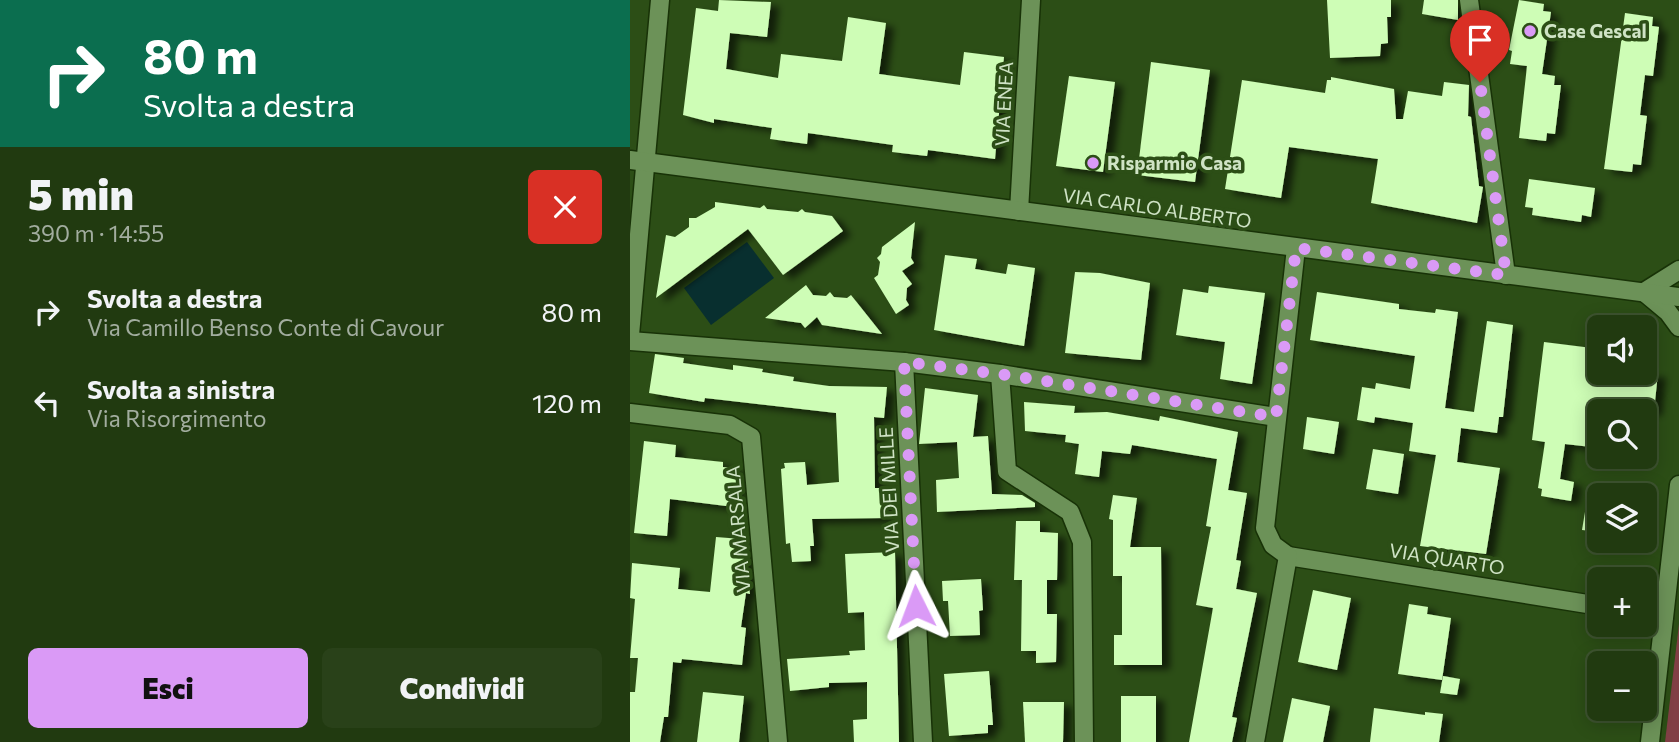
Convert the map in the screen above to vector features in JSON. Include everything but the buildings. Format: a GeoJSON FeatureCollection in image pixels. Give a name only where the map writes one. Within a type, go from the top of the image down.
{"type":"FeatureCollection","features":[{"type":"Feature","properties":{"kind":"street"},"geometry":{"type":"LineString","coordinates":[[630,335],[638,162],[660,0]]}},
{"type":"Feature","properties":{"kind":"street","name":"VIA ENEA"},"geometry":{"type":"LineString","coordinates":[[1020,211],[1031,0]]}},
{"type":"Feature","properties":{"kind":"street"},"geometry":{"type":"LineString","coordinates":[[1469,0],[1506,275]]}},
{"type":"Feature","properties":{"kind":"street","name":"VIA CARLO ALBERTO"},"geometry":{"type":"LineString","coordinates":[[638,162],[1679,297]]}},
{"type":"Feature","properties":{"kind":"street"},"geometry":{"type":"LineString","coordinates":[[1255,742],[1288,556],[1273,545],[1265,528],[1296,248]]}},
{"type":"Feature","properties":{"kind":"street"},"geometry":{"type":"LineString","coordinates":[[1679,270],[1644,292],[1668,312],[1679,327]]}},
{"type":"Feature","properties":{"kind":"street"},"geometry":{"type":"LineString","coordinates":[[630,341],[904,362],[1000,374],[1276,417]]}},
{"type":"Feature","properties":{"kind":"street","name":"VIA DEI MILLE"},"geometry":{"type":"LineString","coordinates":[[904,362],[923,742]]}},
{"type":"Feature","properties":{"kind":"street"},"geometry":{"type":"LineString","coordinates":[[1000,374],[1007,471],[1070,512],[1082,542],[1084,742]]}},
{"type":"Feature","properties":{"kind":"street","name":"VIA MARSALA"},"geometry":{"type":"LineString","coordinates":[[630,413],[730,425],[751,437],[778,742]]}},
{"type":"Feature","properties":{"kind":"street"},"geometry":{"type":"LineString","coordinates":[[1650,742],[1679,485]]}},
{"type":"Feature","properties":{"kind":"street","name":"VIA QUARTO"},"geometry":{"type":"LineString","coordinates":[[1288,556],[1587,604]]}},
{"type":"Feature","properties":{"kind":"street"},"geometry":{"type":"LineString","coordinates":[[1657,616],[1664,617]]}},
{"type":"Feature","properties":{"kind":"shaded area"},"geometry":{"type":"Polygon","coordinates":[[[1679,624],[1679,742],[1665,742],[1679,624]]]}},
{"type":"Feature","properties":{"kind":"water"},"geometry":{"type":"Polygon","coordinates":[[[747,242],[774,278],[711,325],[684,288],[747,242]]]}},
{"type":"Feature","properties":{"kind":"place","name":"Case Gescal"},"geometry":{"type":"Point","coordinates":[1530,31]}},
{"type":"Feature","properties":{"kind":"place","name":"Risparmio Casa"},"geometry":{"type":"Point","coordinates":[1093,163]}},
{"type":"Feature","properties":{"kind":"route"},"geometry":{"type":"LineString","coordinates":[[916,606],[904,362],[1000,374],[1276,417],[1296,248],[1506,275],[1480,82]]}}]}
